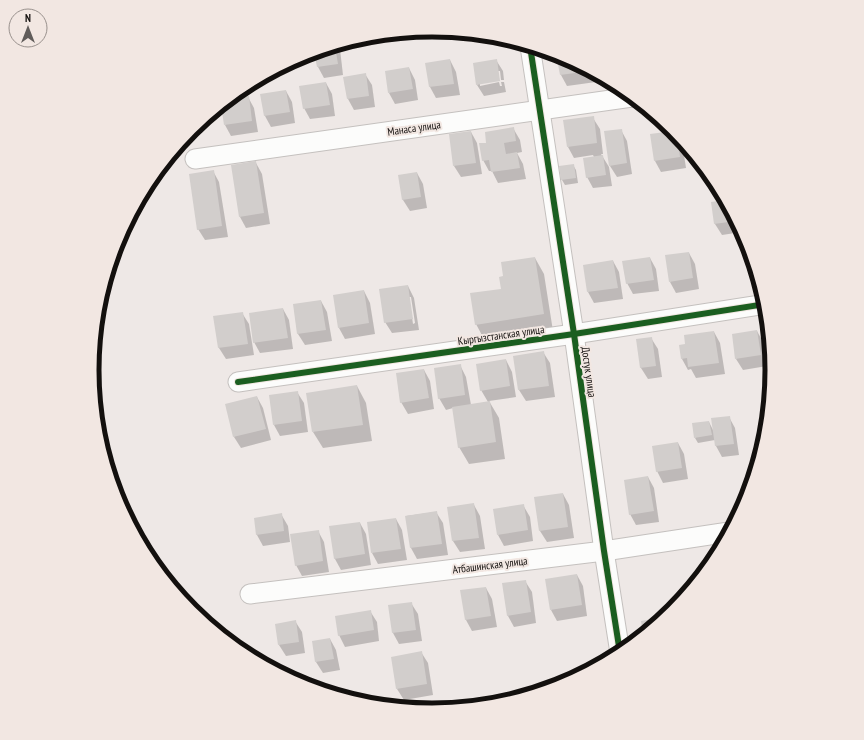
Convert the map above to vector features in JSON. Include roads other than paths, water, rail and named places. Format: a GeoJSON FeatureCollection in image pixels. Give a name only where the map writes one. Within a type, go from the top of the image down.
{"type":"FeatureCollection","features":[{"type":"Feature","properties":{"kind":"street","name":"Достук улица"},"geometry":{"type":"LineString","coordinates":[[531,52],[574,334],[604,551],[619,646]]}},
{"type":"Feature","properties":{"kind":"street","name":"Манаса улица"},"geometry":{"type":"LineString","coordinates":[[195,159],[623,97]]}},
{"type":"Feature","properties":{"kind":"street","name":"Кыргызстанская улица"},"geometry":{"type":"LineString","coordinates":[[238,382],[574,334],[759,305]]}},
{"type":"Feature","properties":{"kind":"street","name":"Атбашинская улица"},"geometry":{"type":"LineString","coordinates":[[250,594],[604,551],[722,533]]}}]}
